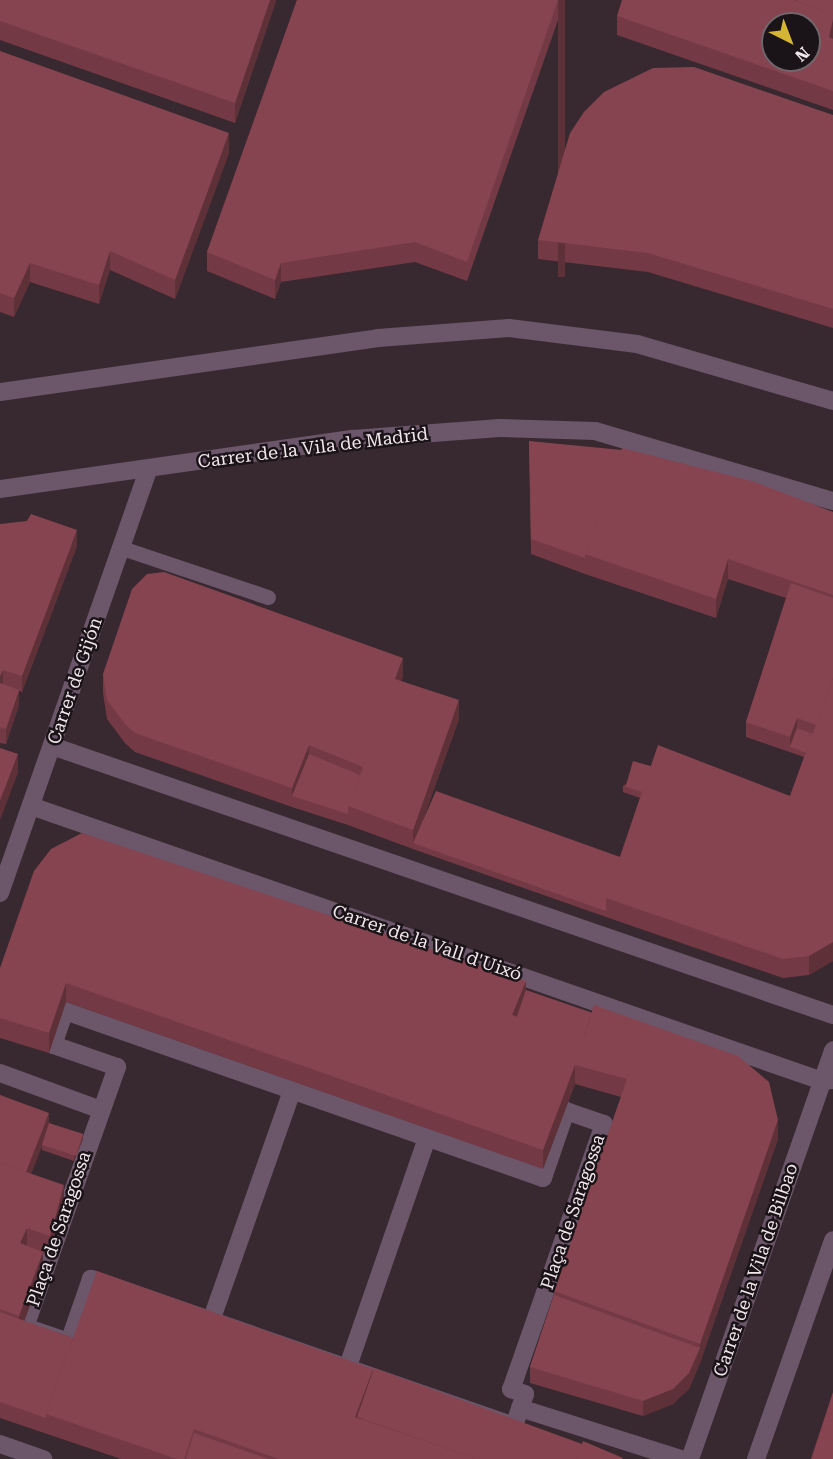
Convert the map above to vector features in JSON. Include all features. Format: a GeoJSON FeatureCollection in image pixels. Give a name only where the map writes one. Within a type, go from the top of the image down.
{"type":"FeatureCollection","features":[{"type":"Feature","properties":{"kind":"street"},"geometry":{"type":"LineString","coordinates":[[0,392],[378,339],[509,328],[637,344],[833,401]]}},
{"type":"Feature","properties":{"kind":"street","name":"Carrer de la Vila de Madrid"},"geometry":{"type":"LineString","coordinates":[[0,489],[353,439],[500,428],[596,430],[833,501]]}},
{"type":"Feature","properties":{"kind":"street","name":"Carrer de Gijón"},"geometry":{"type":"LineString","coordinates":[[0,893],[149,468]]}},
{"type":"Feature","properties":{"kind":"street"},"geometry":{"type":"LineString","coordinates":[[52,746],[833,1015]]}},
{"type":"Feature","properties":{"kind":"street","name":"Carrer de la Vall d'Uixó"},"geometry":{"type":"LineString","coordinates":[[31,806],[828,1081]]}},
{"type":"Feature","properties":{"kind":"street","name":"Plaça de Saragossa"},"geometry":{"type":"LineString","coordinates":[[65,1011],[292,1091],[543,1178],[566,1111],[604,1124],[511,1389],[525,1394],[513,1426],[91,1279],[69,1342],[25,1327],[117,1067],[53,1045],[65,1011]]}},
{"type":"Feature","properties":{"kind":"street","name":"Carrer de la Vila de Bilbao"},"geometry":{"type":"LineString","coordinates":[[690,1459],[828,1081],[833,1050]]}},
{"type":"Feature","properties":{"kind":"street"},"geometry":{"type":"LineString","coordinates":[[0,1073],[101,1110]]}},
{"type":"Feature","properties":{"kind":"street"},"geometry":{"type":"LineString","coordinates":[[211,1321],[292,1091]]}},
{"type":"Feature","properties":{"kind":"street"},"geometry":{"type":"LineString","coordinates":[[347,1369],[427,1138]]}},
{"type":"Feature","properties":{"kind":"street"},"geometry":{"type":"LineString","coordinates":[[756,1459],[833,1240]]}},
{"type":"Feature","properties":{"kind":"street"},"geometry":{"type":"LineString","coordinates":[[520,1408],[681,1459]]}},
{"type":"Feature","properties":{"kind":"street"},"geometry":{"type":"LineString","coordinates":[[0,1444],[43,1459]]}},
{"type":"Feature","properties":{"kind":"lane"},"geometry":{"type":"LineString","coordinates":[[122,548],[268,597]]}},
{"type":"Feature","properties":{"kind":"building"},"geometry":{"type":"Polygon","coordinates":[[[0,0],[270,0],[235,103],[0,21],[0,0]]]}},
{"type":"Feature","properties":{"kind":"building"},"geometry":{"type":"Polygon","coordinates":[[[297,0],[558,0],[467,262],[415,242],[281,263],[275,280],[207,252],[297,0]]]}},
{"type":"Feature","properties":{"kind":"building"},"geometry":{"type":"Polygon","coordinates":[[[622,0],[794,0],[833,15],[829,37],[833,39],[833,91],[778,72],[821,72],[821,12],[761,12],[761,66],[617,16],[622,0]]]}},
{"type":"Feature","properties":{"kind":"building"},"geometry":{"type":"Polygon","coordinates":[[[794,0],[833,0],[833,15],[794,0]]]}},
{"type":"Feature","properties":{"kind":"building"},"geometry":{"type":"Polygon","coordinates":[[[0,51],[229,133],[175,280],[110,251],[99,285],[30,263],[14,298],[0,293],[0,51]]]}},
{"type":"Feature","properties":{"kind":"building"},"geometry":{"type":"Polygon","coordinates":[[[694,67],[833,115],[833,309],[648,253],[538,240],[570,133],[584,112],[604,92],[653,68],[694,67]]]}},
{"type":"Feature","properties":{"kind":"building"},"geometry":{"type":"Polygon","coordinates":[[[529,441],[622,450],[585,558],[531,539],[529,441]]]}},
{"type":"Feature","properties":{"kind":"building"},"geometry":{"type":"Polygon","coordinates":[[[622,448],[755,482],[833,512],[833,595],[728,559],[716,599],[585,554],[622,448]]]}},
{"type":"Feature","properties":{"kind":"building"},"geometry":{"type":"Polygon","coordinates":[[[31,514],[77,530],[22,676],[3,670],[0,676],[0,524],[27,521],[31,514]]]}},
{"type":"Feature","properties":{"kind":"building"},"geometry":{"type":"Polygon","coordinates":[[[164,572],[403,658],[395,679],[459,700],[413,830],[348,806],[363,767],[309,745],[292,788],[135,733],[125,724],[107,700],[103,674],[132,589],[147,574],[164,572]]]}},
{"type":"Feature","properties":{"kind":"building"},"geometry":{"type":"Polygon","coordinates":[[[791,583],[833,598],[833,678],[816,725],[797,718],[790,737],[746,722],[791,583]]]}},
{"type":"Feature","properties":{"kind":"building"},"geometry":{"type":"Polygon","coordinates":[[[833,678],[833,942],[809,956],[783,959],[606,898],[658,745],[790,796],[833,678]]]}},
{"type":"Feature","properties":{"kind":"building"},"geometry":{"type":"Polygon","coordinates":[[[0,683],[19,690],[6,729],[0,727],[0,683]]]}},
{"type":"Feature","properties":{"kind":"building"},"geometry":{"type":"Polygon","coordinates":[[[797,728],[813,734],[806,753],[790,747],[797,728]]]}},
{"type":"Feature","properties":{"kind":"building"},"geometry":{"type":"Polygon","coordinates":[[[0,748],[18,754],[0,801],[0,748]]]}},
{"type":"Feature","properties":{"kind":"building"},"geometry":{"type":"Polygon","coordinates":[[[309,754],[360,775],[348,806],[348,814],[292,796],[309,754]]]}},
{"type":"Feature","properties":{"kind":"building"},"geometry":{"type":"Polygon","coordinates":[[[633,761],[651,766],[644,792],[626,787],[633,761]]]}},
{"type":"Feature","properties":{"kind":"building"},"geometry":{"type":"Polygon","coordinates":[[[436,791],[620,857],[606,898],[606,911],[413,843],[436,791]]]}},
{"type":"Feature","properties":{"kind":"building"},"geometry":{"type":"Polygon","coordinates":[[[82,833],[526,981],[512,1015],[584,1038],[594,1005],[738,1056],[769,1082],[778,1120],[700,1344],[554,1291],[627,1079],[575,1065],[543,1150],[66,983],[49,1033],[0,1018],[0,968],[34,871],[51,849],[82,833]]]}},
{"type":"Feature","properties":{"kind":"building"},"geometry":{"type":"Polygon","coordinates":[[[526,990],[592,1013],[583,1039],[517,1016],[526,990]]]}},
{"type":"Feature","properties":{"kind":"building"},"geometry":{"type":"Polygon","coordinates":[[[0,1095],[49,1113],[26,1172],[0,1163],[0,1095]]]}},
{"type":"Feature","properties":{"kind":"building"},"geometry":{"type":"Polygon","coordinates":[[[49,1123],[83,1134],[76,1156],[42,1145],[49,1123]]]}},
{"type":"Feature","properties":{"kind":"building"},"geometry":{"type":"Polygon","coordinates":[[[0,1163],[64,1185],[50,1236],[27,1228],[20,1243],[43,1252],[19,1316],[0,1309],[0,1163]]]}},
{"type":"Feature","properties":{"kind":"building"},"geometry":{"type":"Polygon","coordinates":[[[97,1271],[373,1369],[355,1417],[477,1459],[279,1459],[194,1429],[184,1459],[177,1459],[46,1414],[97,1271]]]}},
{"type":"Feature","properties":{"kind":"building"},"geometry":{"type":"Polygon","coordinates":[[[554,1295],[700,1348],[689,1373],[673,1389],[643,1401],[530,1367],[554,1295]]]}},
{"type":"Feature","properties":{"kind":"building"},"geometry":{"type":"Polygon","coordinates":[[[0,1312],[73,1338],[46,1418],[0,1402],[0,1312]]]}},
{"type":"Feature","properties":{"kind":"building"},"geometry":{"type":"Polygon","coordinates":[[[374,1368],[582,1444],[576,1459],[477,1459],[357,1417],[374,1368]]]}},
{"type":"Feature","properties":{"kind":"building"},"geometry":{"type":"Polygon","coordinates":[[[833,1392],[833,1459],[811,1459],[833,1392]]]}},
{"type":"Feature","properties":{"kind":"building"},"geometry":{"type":"Polygon","coordinates":[[[194,1433],[268,1459],[186,1459],[194,1433]]]}},
{"type":"Feature","properties":{"kind":"building"},"geometry":{"type":"Polygon","coordinates":[[[583,1441],[623,1458],[576,1459],[583,1441]]]}}]}
